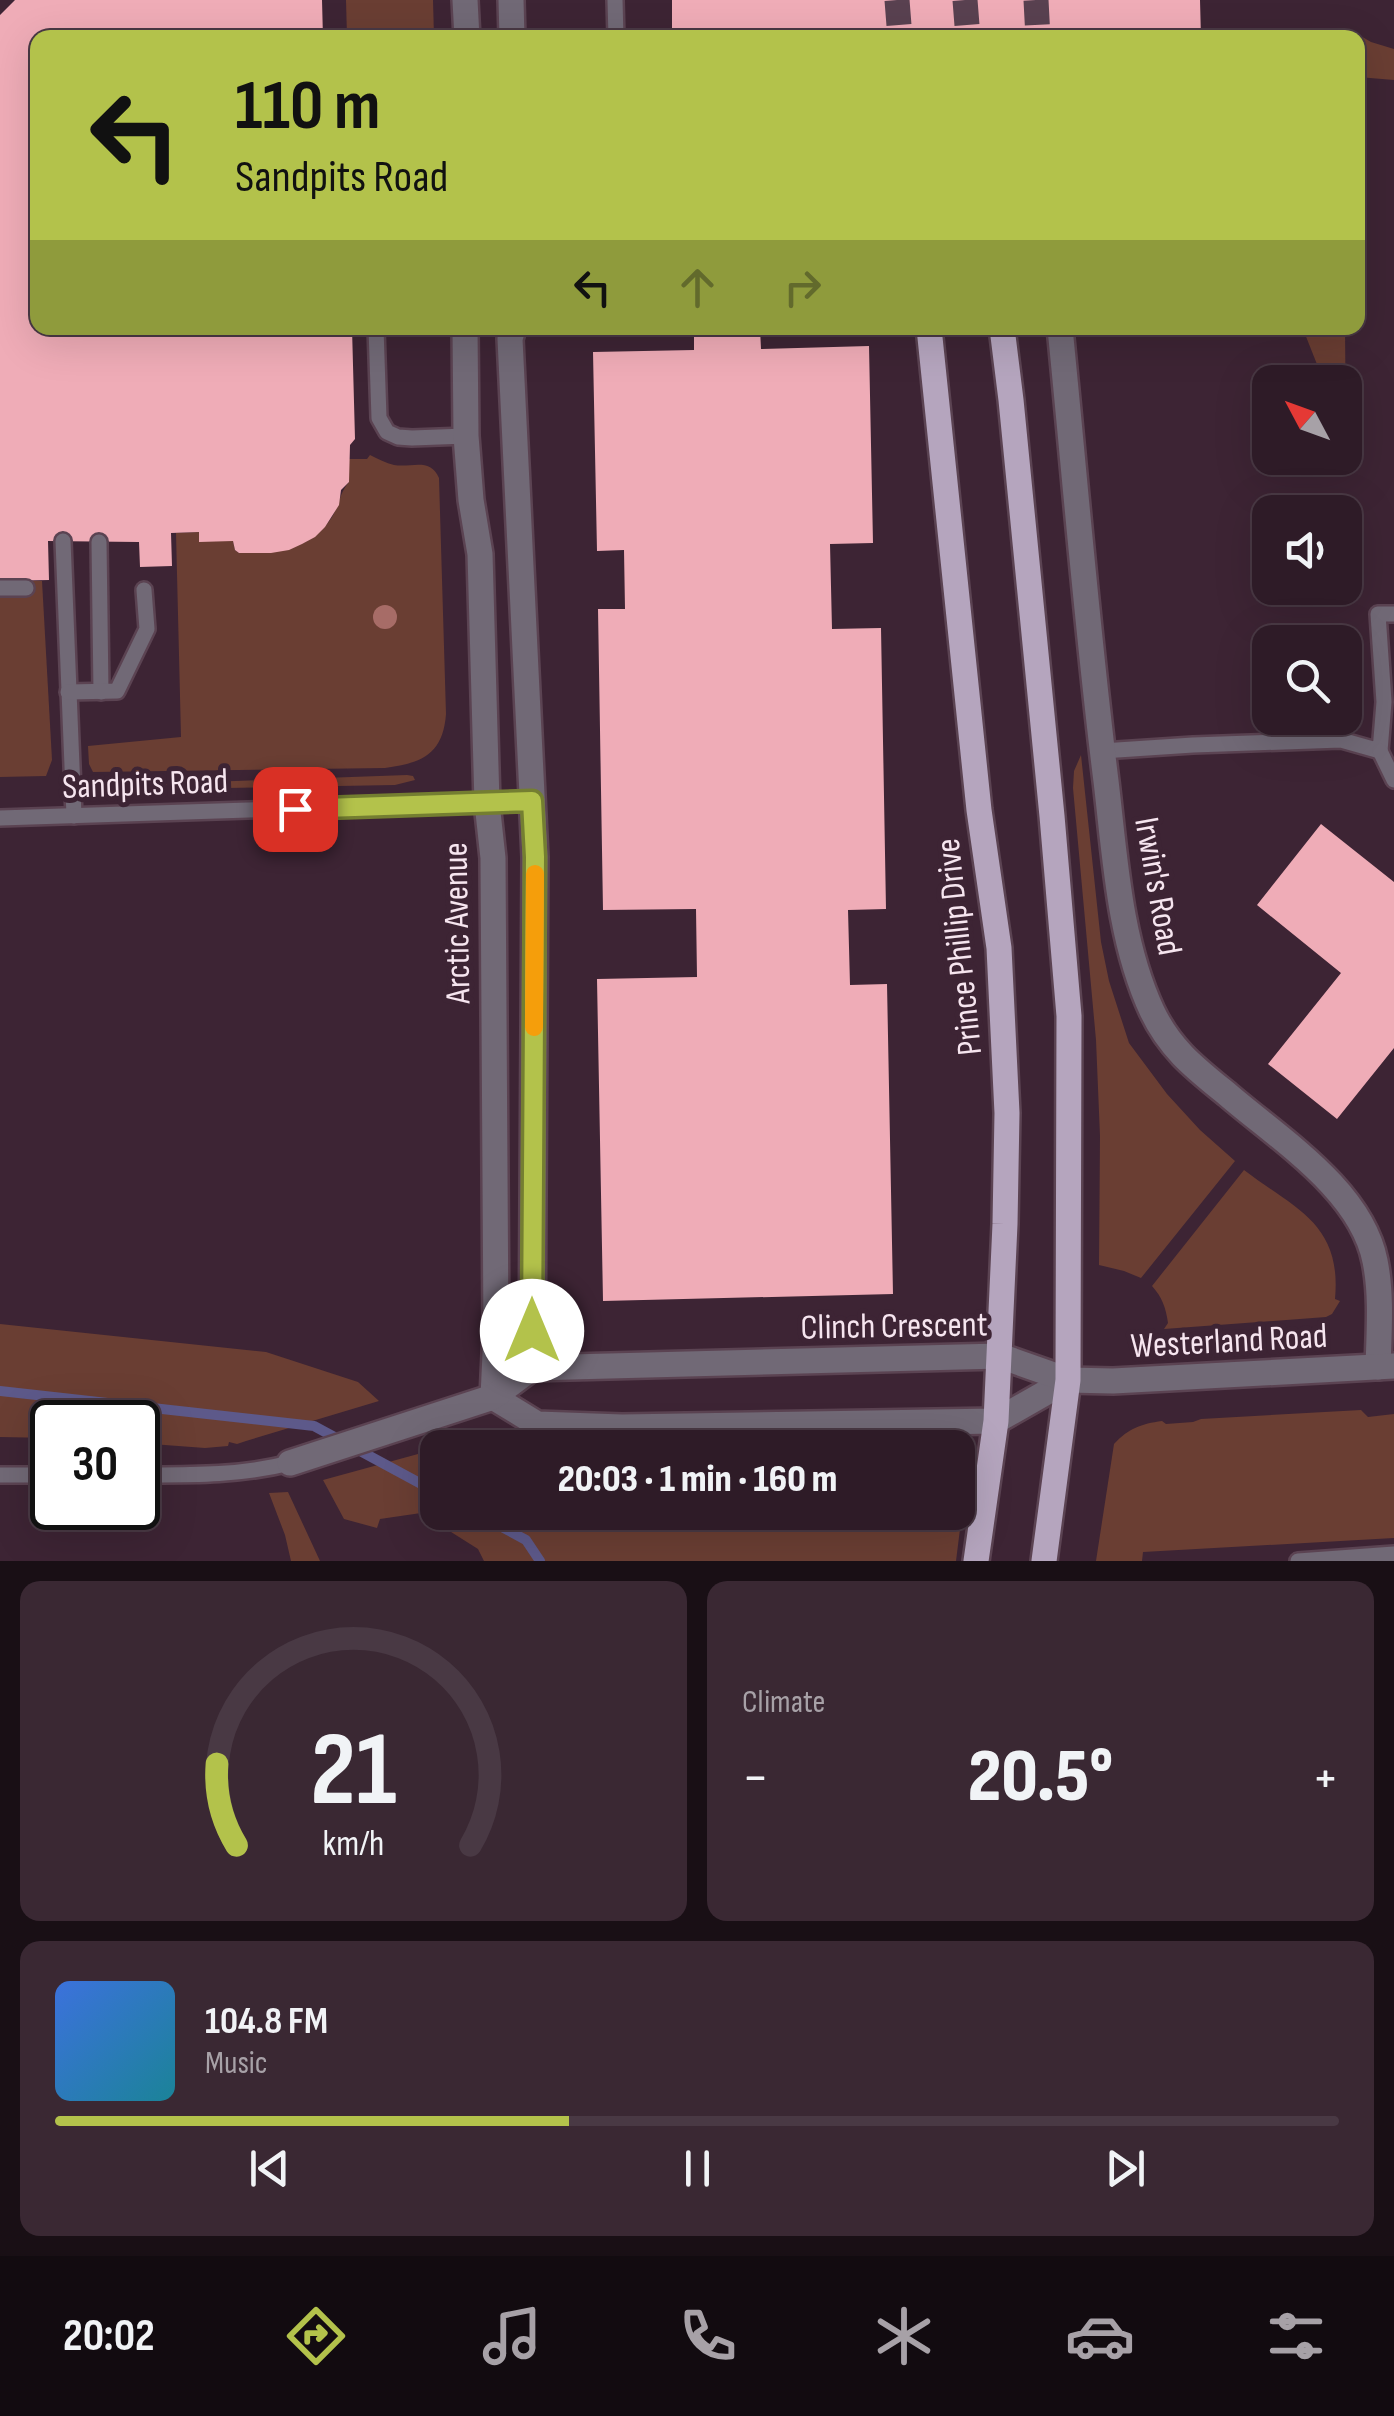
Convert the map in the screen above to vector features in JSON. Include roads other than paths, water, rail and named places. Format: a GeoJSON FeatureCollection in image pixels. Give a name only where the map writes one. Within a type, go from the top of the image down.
{"type":"FeatureCollection","features":[{"type":"Feature","properties":{"kind":"main road","name":"Prince Phillip Drive"},"geometry":{"type":"LineString","coordinates":[[930,335],[979,810],[999,948],[1006,1112],[996,1421],[976,1561]]}},
{"type":"Feature","properties":{"kind":"main road"},"geometry":{"type":"LineString","coordinates":[[1003,335],[1068,1016],[1068,1380],[1044,1561]]}},
{"type":"Feature","properties":{"kind":"street"},"geometry":{"type":"LineString","coordinates":[[465,0],[467,30]]}},
{"type":"Feature","properties":{"kind":"street"},"geometry":{"type":"LineString","coordinates":[[511,0],[512,30]]}},
{"type":"Feature","properties":{"kind":"street","name":"Arctic Avenue"},"geometry":{"type":"LineString","coordinates":[[465,335],[466,436],[480,554],[493,878],[496,1332],[492,1397]]}},
{"type":"Feature","properties":{"kind":"street"},"geometry":{"type":"LineString","coordinates":[[290,1463],[492,1397],[532,1368],[535,877],[511,335]]}},
{"type":"Feature","properties":{"kind":"street","name":"Irwin's Road"},"geometry":{"type":"LineString","coordinates":[[1061,335],[1117,872],[1128,935],[1152,1012],[1178,1054],[1345,1197],[1366,1230],[1375,1262],[1386,1366]]}},
{"type":"Feature","properties":{"kind":"street","name":"Clinch Crescent"},"geometry":{"type":"LineString","coordinates":[[532,1368],[1000,1356],[1068,1380]]}},
{"type":"Feature","properties":{"kind":"street","name":"Westerland Road"},"geometry":{"type":"LineString","coordinates":[[1068,1380],[1386,1366]]}},
{"type":"Feature","properties":{"kind":"street"},"geometry":{"type":"LineString","coordinates":[[492,1397],[537,1424],[622,1427],[996,1421],[1068,1380]]}},
{"type":"Feature","properties":{"kind":"lane"},"geometry":{"type":"LineString","coordinates":[[614,0],[616,30]]}},
{"type":"Feature","properties":{"kind":"lane"},"geometry":{"type":"LineString","coordinates":[[376,335],[379,418],[387,432],[412,438],[466,436]]}},
{"type":"Feature","properties":{"kind":"lane"},"geometry":{"type":"LineString","coordinates":[[63,541],[74,816]]}},
{"type":"Feature","properties":{"kind":"lane"},"geometry":{"type":"LineString","coordinates":[[99,542],[100,692]]}},
{"type":"Feature","properties":{"kind":"lane"},"geometry":{"type":"LineString","coordinates":[[0,588],[26,588]]}},
{"type":"Feature","properties":{"kind":"lane"},"geometry":{"type":"LineString","coordinates":[[68,692],[117,692],[146,628],[144,590]]}},
{"type":"Feature","properties":{"kind":"lane"},"geometry":{"type":"LineString","coordinates":[[1394,614],[1378,614],[1384,702],[1380,751],[1394,780]]}},
{"type":"Feature","properties":{"kind":"lane"},"geometry":{"type":"LineString","coordinates":[[1102,751],[1341,740],[1380,751]]}},
{"type":"Feature","properties":{"kind":"lane","name":"Sandpits Road"},"geometry":{"type":"LineString","coordinates":[[0,818],[532,801]]}},
{"type":"Feature","properties":{"kind":"lane"},"geometry":{"type":"LineString","coordinates":[[160,1475],[256,1472],[290,1463]]}},
{"type":"Feature","properties":{"kind":"lane"},"geometry":{"type":"LineString","coordinates":[[0,1475],[30,1475]]}},
{"type":"Feature","properties":{"kind":"lane"},"geometry":{"type":"LineString","coordinates":[[1298,1561],[1394,1554]]}},
{"type":"Feature","properties":{"kind":"waterway"},"geometry":{"type":"LineString","coordinates":[[0,1391],[314,1426],[420,1483]]}},
{"type":"Feature","properties":{"kind":"waterway"},"geometry":{"type":"LineString","coordinates":[[507,1530],[526,1540],[540,1561]]}},
{"type":"Feature","properties":{"kind":"tunnel"},"geometry":{"type":"LineString","coordinates":[[897,0],[899,30]]}},
{"type":"Feature","properties":{"kind":"tunnel"},"geometry":{"type":"LineString","coordinates":[[965,0],[967,30]]}},
{"type":"Feature","properties":{"kind":"tunnel"},"geometry":{"type":"LineString","coordinates":[[1036,0],[1038,30]]}}]}
